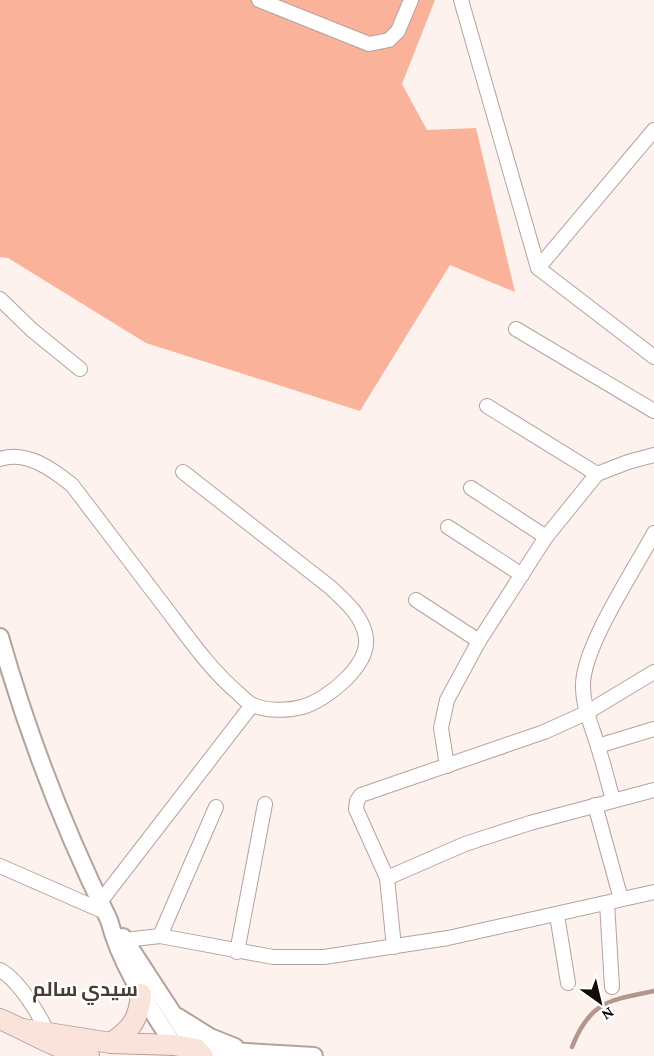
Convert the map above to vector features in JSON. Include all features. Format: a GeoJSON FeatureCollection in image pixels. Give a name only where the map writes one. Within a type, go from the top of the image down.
{"type":"FeatureCollection","features":[{"type":"Feature","properties":{"kind":"main road"},"geometry":{"type":"LineString","coordinates":[[0,1019],[79,1051],[111,1043],[124,1035],[134,1023],[140,1009],[141,994]]}},
{"type":"Feature","properties":{"kind":"main road"},"geometry":{"type":"LineString","coordinates":[[111,1043],[189,1051]]}},
{"type":"Feature","properties":{"kind":"street"},"geometry":{"type":"LineString","coordinates":[[259,0],[369,44],[389,40],[398,31],[411,0]]}},
{"type":"Feature","properties":{"kind":"street"},"geometry":{"type":"LineString","coordinates":[[461,0],[538,268],[654,357]]}},
{"type":"Feature","properties":{"kind":"street"},"geometry":{"type":"LineString","coordinates":[[538,268],[654,130]]}},
{"type":"Feature","properties":{"kind":"street"},"geometry":{"type":"LineString","coordinates":[[0,299],[32,330],[80,369]]}},
{"type":"Feature","properties":{"kind":"street"},"geometry":{"type":"LineString","coordinates":[[516,329],[654,411]]}},
{"type":"Feature","properties":{"kind":"street"},"geometry":{"type":"LineString","coordinates":[[487,406],[597,474]]}},
{"type":"Feature","properties":{"kind":"street"},"geometry":{"type":"LineString","coordinates":[[447,766],[441,728],[443,714],[453,687],[479,641],[546,537],[597,474],[654,455]]}},
{"type":"Feature","properties":{"kind":"street"},"geometry":{"type":"LineString","coordinates":[[0,459],[8,456],[36,461],[53,469],[72,485],[211,667],[252,705],[282,710],[303,707],[336,687],[359,664],[366,650],[366,636],[359,619],[348,604],[330,587],[183,472]]}},
{"type":"Feature","properties":{"kind":"street"},"geometry":{"type":"LineString","coordinates":[[471,488],[546,537]]}},
{"type":"Feature","properties":{"kind":"street"},"geometry":{"type":"LineString","coordinates":[[448,527],[522,575]]}},
{"type":"Feature","properties":{"kind":"street"},"geometry":{"type":"LineString","coordinates":[[613,800],[586,713],[582,685],[587,660],[599,634],[654,533]]}},
{"type":"Feature","properties":{"kind":"street"},"geometry":{"type":"LineString","coordinates":[[416,600],[479,641]]}},
{"type":"Feature","properties":{"kind":"street"},"geometry":{"type":"LineString","coordinates":[[0,638],[6,678],[52,794],[120,940],[141,994],[189,1051],[314,1056]]}},
{"type":"Feature","properties":{"kind":"street"},"geometry":{"type":"LineString","coordinates":[[394,947],[387,878],[358,816],[357,801],[361,795],[544,732],[586,713],[654,672]]}},
{"type":"Feature","properties":{"kind":"street"},"geometry":{"type":"LineString","coordinates":[[105,911],[252,705]]}},
{"type":"Feature","properties":{"kind":"street"},"geometry":{"type":"LineString","coordinates":[[598,746],[654,729]]}},
{"type":"Feature","properties":{"kind":"street"},"geometry":{"type":"LineString","coordinates":[[387,878],[465,844],[530,823],[654,789]]}},
{"type":"Feature","properties":{"kind":"street"},"geometry":{"type":"LineString","coordinates":[[237,952],[266,804]]}},
{"type":"Feature","properties":{"kind":"street"},"geometry":{"type":"LineString","coordinates":[[595,805],[614,901],[612,987]]}},
{"type":"Feature","properties":{"kind":"street"},"geometry":{"type":"LineString","coordinates":[[160,936],[216,807]]}},
{"type":"Feature","properties":{"kind":"street"},"geometry":{"type":"LineString","coordinates":[[0,866],[105,911]]}},
{"type":"Feature","properties":{"kind":"street"},"geometry":{"type":"LineString","coordinates":[[120,940],[160,936],[273,957],[324,957],[448,938],[654,892]]}},
{"type":"Feature","properties":{"kind":"street"},"geometry":{"type":"LineString","coordinates":[[557,915],[568,983]]}},
{"type":"Feature","properties":{"kind":"street"},"geometry":{"type":"LineString","coordinates":[[120,940],[171,1013],[189,1051]]}},
{"type":"Feature","properties":{"kind":"street"},"geometry":{"type":"LineString","coordinates":[[0,970],[15,982],[51,1039]]}},
{"type":"Feature","properties":{"kind":"street"},"geometry":{"type":"LineString","coordinates":[[171,1013],[210,1037],[253,1053]]}},
{"type":"Feature","properties":{"kind":"shaded area"},"geometry":{"type":"Polygon","coordinates":[[[0,0],[435,0],[402,84],[427,130],[476,128],[515,292],[450,265],[360,411],[146,343],[8,258],[0,257],[0,0]]]}},
{"type":"Feature","properties":{"kind":"waterway"},"geometry":{"type":"LineString","coordinates":[[572,1047],[586,1020],[594,1011],[613,1001],[654,991]]}},
{"type":"Feature","properties":{"kind":"district","name":"سيدي سالم"},"geometry":{"type":"Point","coordinates":[85,989]}}]}
